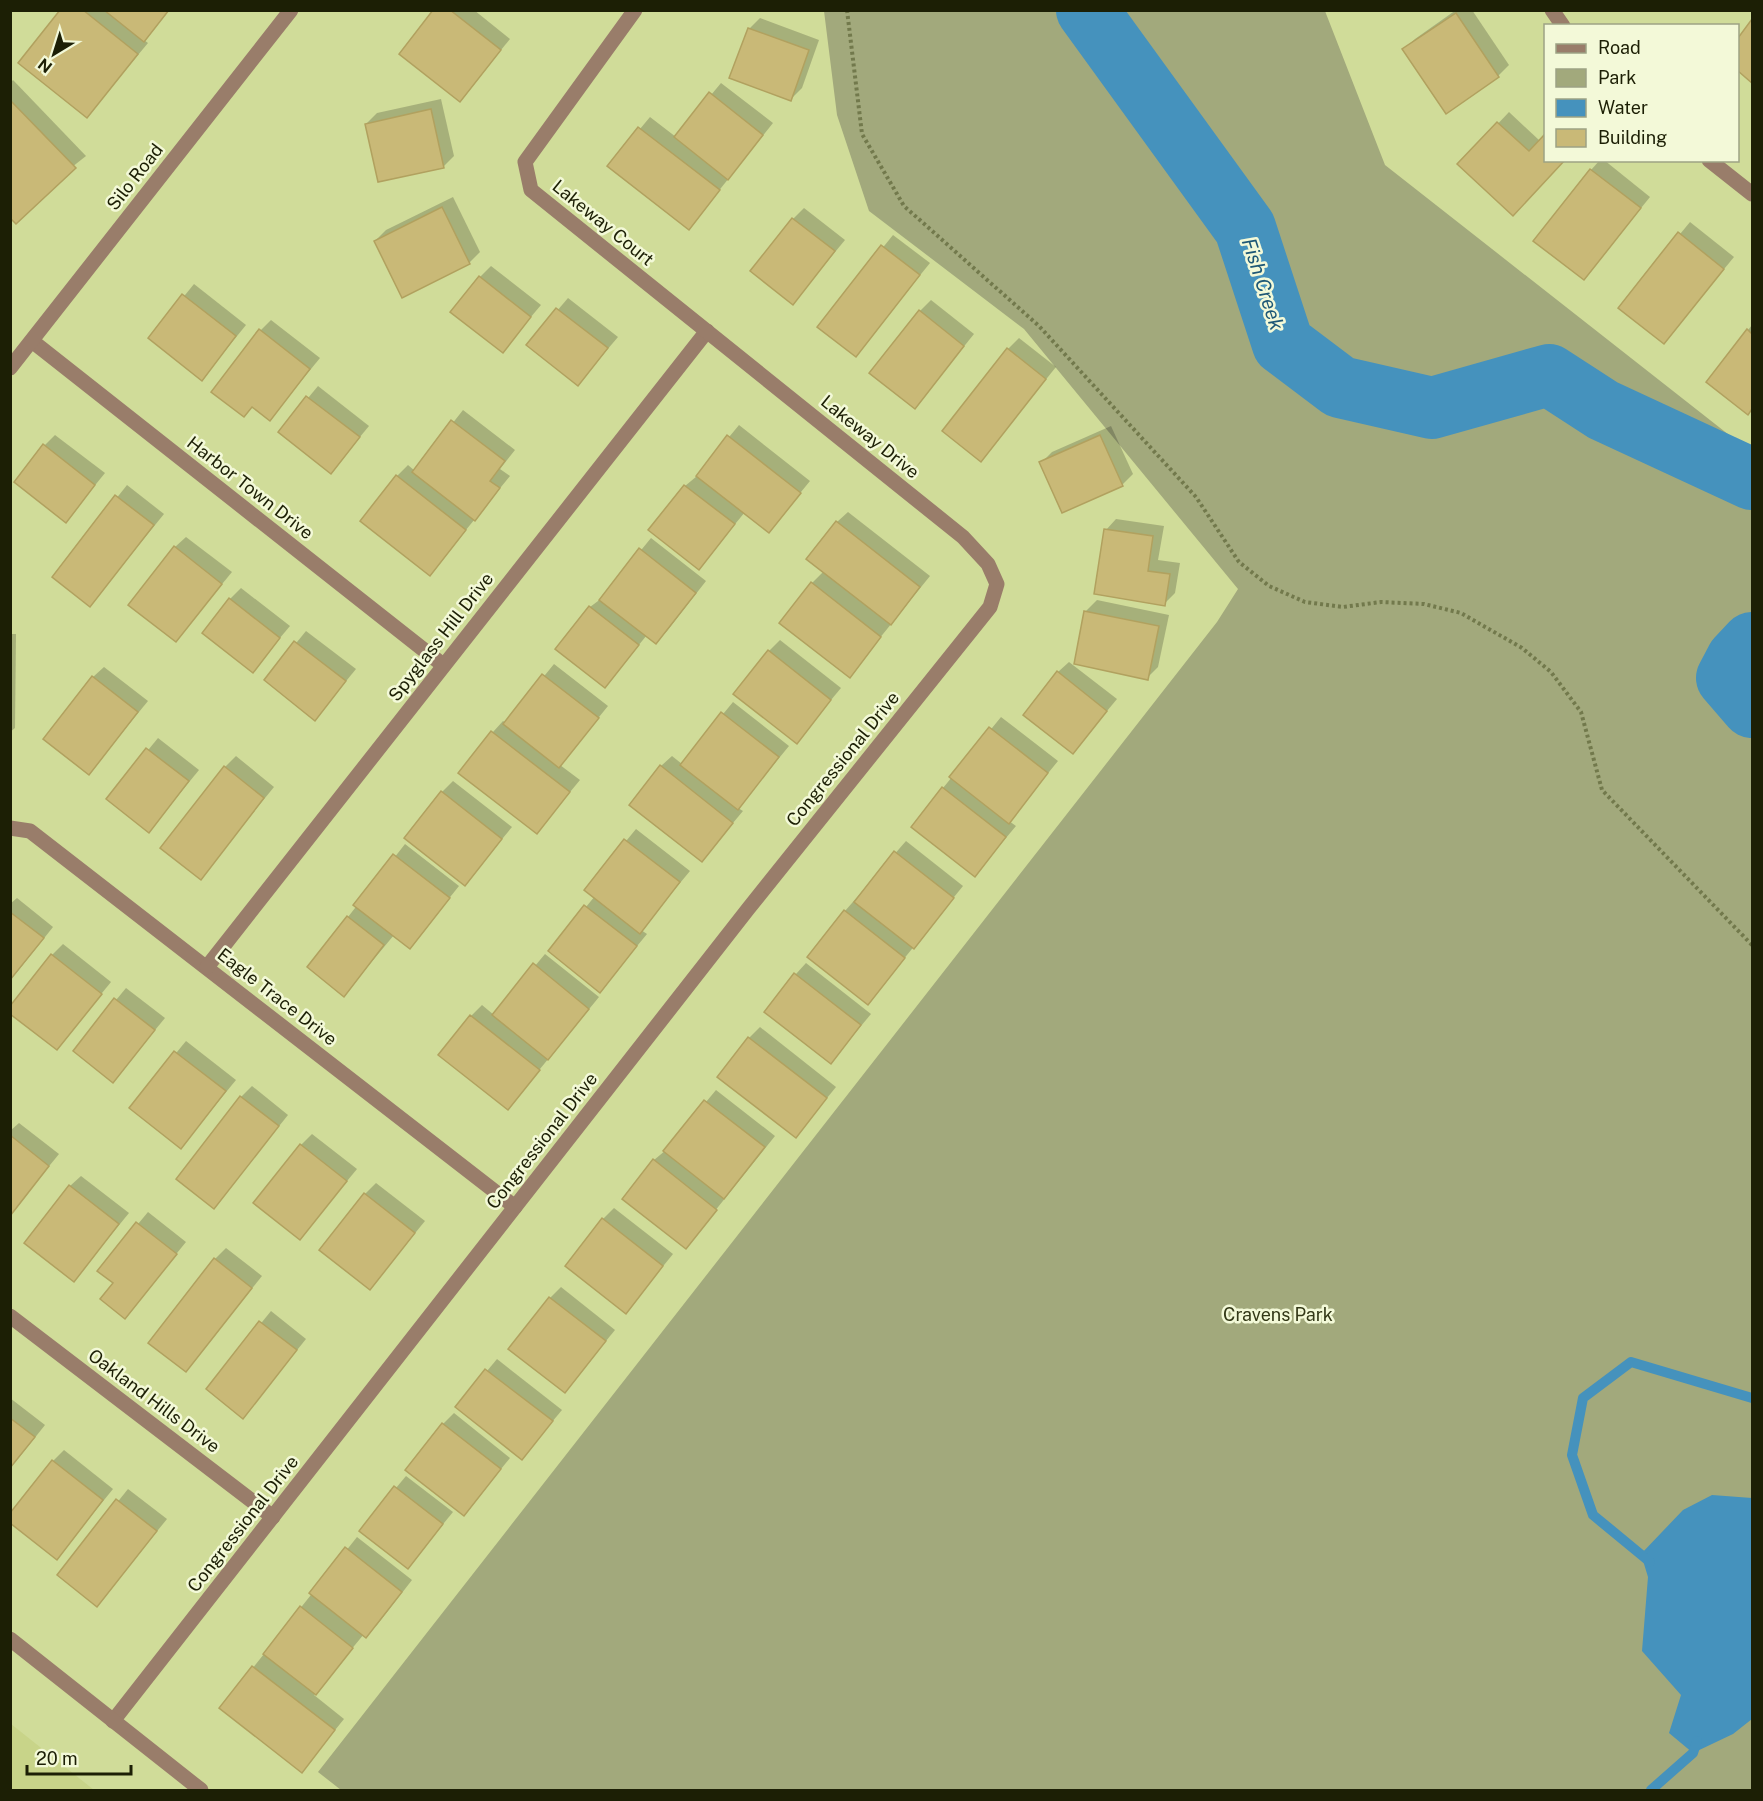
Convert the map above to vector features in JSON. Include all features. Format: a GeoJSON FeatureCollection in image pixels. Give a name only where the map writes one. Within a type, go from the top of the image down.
{"type":"FeatureCollection","features":[{"type":"Feature","properties":{"kind":"street","name":"Silo Road"},"geometry":{"type":"LineString","coordinates":[[10,368],[291,10]]}},
{"type":"Feature","properties":{"kind":"street","name":"Lakeway Court"},"geometry":{"type":"LineString","coordinates":[[635,10],[525,162],[526,178],[531,190],[707,331]]}},
{"type":"Feature","properties":{"kind":"street"},"geometry":{"type":"LineString","coordinates":[[1552,10],[1562,24]]}},
{"type":"Feature","properties":{"kind":"street"},"geometry":{"type":"LineString","coordinates":[[1712,162],[1752,194]]}},
{"type":"Feature","properties":{"kind":"street","name":"Lakeway Drive"},"geometry":{"type":"LineString","coordinates":[[707,331],[963,537],[988,564],[997,584]]}},
{"type":"Feature","properties":{"kind":"street","name":"Spyglass Hill Drive"},"geometry":{"type":"LineString","coordinates":[[207,967],[707,331]]}},
{"type":"Feature","properties":{"kind":"street","name":"Harbor Town Drive"},"geometry":{"type":"LineString","coordinates":[[32,341],[443,665]]}},
{"type":"Feature","properties":{"kind":"street","name":"Congressional Drive"},"geometry":{"type":"LineString","coordinates":[[113,1721],[748,909],[990,607],[997,584]]}},
{"type":"Feature","properties":{"kind":"street","name":"Eagle Trace Drive"},"geometry":{"type":"LineString","coordinates":[[10,828],[30,831],[515,1207]]}},
{"type":"Feature","properties":{"kind":"street","name":"Oakland Hills Drive"},"geometry":{"type":"LineString","coordinates":[[10,1316],[273,1516]]}},
{"type":"Feature","properties":{"kind":"street"},"geometry":{"type":"LineString","coordinates":[[10,1639],[201,1791]]}},
{"type":"Feature","properties":{"kind":"path"},"geometry":{"type":"LineString","coordinates":[[847,10],[862,134],[904,206],[1039,326],[1196,497],[1239,561],[1269,586],[1305,602],[1343,607],[1381,602],[1424,604],[1461,614],[1522,648],[1551,672],[1581,712],[1602,790],[1752,945]]}},
{"type":"Feature","properties":{"kind":"shaded area"},"geometry":{"type":"Polygon","coordinates":[[[11,1724],[94,1790],[11,1790],[11,1724]]]}},
{"type":"Feature","properties":{"kind":"green space","name":"Cravens Park"},"geometry":{"type":"Polygon","coordinates":[[[824,11],[1325,11],[1385,165],[1752,453],[1752,1790],[341,1790],[318,1772],[1217,622],[1238,589],[1024,329],[869,211],[837,115],[824,11]]]}},
{"type":"Feature","properties":{"kind":"water"},"geometry":{"type":"Polygon","coordinates":[[[1712,1495],[1752,1498],[1752,1719],[1733,1734],[1693,1753],[1669,1733],[1681,1695],[1642,1651],[1648,1577],[1641,1554],[1683,1510],[1712,1495]]]}},
{"type":"Feature","properties":{"kind":"building"},"geometry":{"type":"Polygon","coordinates":[[[60,10],[83,10],[138,54],[87,118],[18,63],[60,10]]]}},
{"type":"Feature","properties":{"kind":"building"},"geometry":{"type":"Polygon","coordinates":[[[104,10],[169,10],[144,42],[104,10]]]}},
{"type":"Feature","properties":{"kind":"building"},"geometry":{"type":"Polygon","coordinates":[[[433,10],[450,10],[501,50],[460,102],[399,54],[433,10]]]}},
{"type":"Feature","properties":{"kind":"building"},"geometry":{"type":"Polygon","coordinates":[[[1456,13],[1499,77],[1446,114],[1402,49],[1456,13]]]}},
{"type":"Feature","properties":{"kind":"building"},"geometry":{"type":"Polygon","coordinates":[[[1752,19],[1752,83],[1739,72],[1739,37],[1752,19]]]}},
{"type":"Feature","properties":{"kind":"building"},"geometry":{"type":"Polygon","coordinates":[[[748,28],[809,50],[791,101],[729,78],[748,28]]]}},
{"type":"Feature","properties":{"kind":"building"},"geometry":{"type":"Polygon","coordinates":[[[709,92],[763,135],[728,180],[674,137],[709,92]]]}},
{"type":"Feature","properties":{"kind":"building"},"geometry":{"type":"Polygon","coordinates":[[[10,100],[76,168],[16,224],[10,218],[10,100]]]}},
{"type":"Feature","properties":{"kind":"building"},"geometry":{"type":"Polygon","coordinates":[[[431,109],[444,168],[378,182],[365,124],[431,109]]]}},
{"type":"Feature","properties":{"kind":"building"},"geometry":{"type":"Polygon","coordinates":[[[1497,122],[1529,151],[1544,135],[1544,162],[1563,162],[1513,216],[1457,164],[1497,122]]]}},
{"type":"Feature","properties":{"kind":"building"},"geometry":{"type":"Polygon","coordinates":[[[638,127],[720,190],[689,230],[607,166],[638,127]]]}},
{"type":"Feature","properties":{"kind":"building"},"geometry":{"type":"Polygon","coordinates":[[[1590,169],[1641,208],[1584,280],[1533,241],[1590,169]]]}},
{"type":"Feature","properties":{"kind":"building"},"geometry":{"type":"Polygon","coordinates":[[[442,207],[470,264],[402,298],[374,241],[442,207]]]}},
{"type":"Feature","properties":{"kind":"building"},"geometry":{"type":"Polygon","coordinates":[[[792,218],[835,251],[793,305],[750,271],[792,218]]]}},
{"type":"Feature","properties":{"kind":"building"},"geometry":{"type":"Polygon","coordinates":[[[1678,232],[1724,269],[1664,344],[1618,308],[1678,232]]]}},
{"type":"Feature","properties":{"kind":"building"},"geometry":{"type":"Polygon","coordinates":[[[881,245],[920,275],[856,357],[817,327],[881,245]]]}},
{"type":"Feature","properties":{"kind":"building"},"geometry":{"type":"Polygon","coordinates":[[[479,276],[531,317],[503,353],[450,312],[479,276]]]}},
{"type":"Feature","properties":{"kind":"building"},"geometry":{"type":"Polygon","coordinates":[[[182,294],[236,336],[202,381],[148,338],[182,294]]]}},
{"type":"Feature","properties":{"kind":"building"},"geometry":{"type":"Polygon","coordinates":[[[556,308],[608,348],[578,386],[526,345],[556,308]]]}},
{"type":"Feature","properties":{"kind":"building"},"geometry":{"type":"Polygon","coordinates":[[[919,310],[964,346],[915,409],[869,373],[919,310]]]}},
{"type":"Feature","properties":{"kind":"building"},"geometry":{"type":"Polygon","coordinates":[[[259,329],[310,369],[270,421],[252,407],[244,417],[211,392],[259,329]]]}},
{"type":"Feature","properties":{"kind":"building"},"geometry":{"type":"Polygon","coordinates":[[[1747,329],[1752,334],[1752,409],[1748,415],[1706,382],[1747,329]]]}},
{"type":"Feature","properties":{"kind":"building"},"geometry":{"type":"Polygon","coordinates":[[[1007,348],[1046,379],[981,462],[942,431],[1007,348]]]}},
{"type":"Feature","properties":{"kind":"building"},"geometry":{"type":"Polygon","coordinates":[[[306,396],[360,437],[331,474],[278,432],[306,396]]]}},
{"type":"Feature","properties":{"kind":"building"},"geometry":{"type":"Polygon","coordinates":[[[451,420],[505,461],[490,481],[500,488],[475,521],[412,472],[451,420]]]}},
{"type":"Feature","properties":{"kind":"building"},"geometry":{"type":"Polygon","coordinates":[[[727,435],[801,493],[769,533],[696,476],[727,435]]]}},
{"type":"Feature","properties":{"kind":"building"},"geometry":{"type":"Polygon","coordinates":[[[1100,435],[1123,486],[1062,513],[1039,462],[1100,435]]]}},
{"type":"Feature","properties":{"kind":"building"},"geometry":{"type":"Polygon","coordinates":[[[43,444],[95,485],[66,523],[14,482],[43,444]]]}},
{"type":"Feature","properties":{"kind":"building"},"geometry":{"type":"Polygon","coordinates":[[[396,475],[466,530],[430,576],[360,521],[396,475]]]}},
{"type":"Feature","properties":{"kind":"building"},"geometry":{"type":"Polygon","coordinates":[[[684,485],[735,524],[699,570],[648,530],[684,485]]]}},
{"type":"Feature","properties":{"kind":"building"},"geometry":{"type":"Polygon","coordinates":[[[115,495],[154,525],[90,607],[52,577],[115,495]]]}},
{"type":"Feature","properties":{"kind":"building"},"geometry":{"type":"Polygon","coordinates":[[[836,521],[920,587],[891,625],[806,559],[836,521]]]}},
{"type":"Feature","properties":{"kind":"building"},"geometry":{"type":"Polygon","coordinates":[[[1104,529],[1153,536],[1148,571],[1170,574],[1165,606],[1094,594],[1104,529]]]}},
{"type":"Feature","properties":{"kind":"building"},"geometry":{"type":"Polygon","coordinates":[[[174,546],[222,584],[176,642],[128,605],[174,546]]]}},
{"type":"Feature","properties":{"kind":"building"},"geometry":{"type":"Polygon","coordinates":[[[639,548],[696,593],[656,644],[599,600],[639,548]]]}},
{"type":"Feature","properties":{"kind":"building"},"geometry":{"type":"Polygon","coordinates":[[[811,582],[881,637],[850,678],[779,623],[811,582]]]}},
{"type":"Feature","properties":{"kind":"building"},"geometry":{"type":"Polygon","coordinates":[[[229,598],[280,638],[253,673],[202,633],[229,598]]]}},
{"type":"Feature","properties":{"kind":"building"},"geometry":{"type":"Polygon","coordinates":[[[589,606],[639,645],[605,688],[555,649],[589,606]]]}},
{"type":"Feature","properties":{"kind":"building"},"geometry":{"type":"Polygon","coordinates":[[[1084,611],[1159,626],[1148,680],[1074,664],[1084,611]]]}},
{"type":"Feature","properties":{"kind":"building"},"geometry":{"type":"Polygon","coordinates":[[[294,641],[346,681],[315,721],[264,680],[294,641]]]}},
{"type":"Feature","properties":{"kind":"building"},"geometry":{"type":"Polygon","coordinates":[[[768,650],[831,700],[797,744],[733,694],[768,650]]]}},
{"type":"Feature","properties":{"kind":"building"},"geometry":{"type":"Polygon","coordinates":[[[1057,671],[1107,711],[1073,754],[1023,715],[1057,671]]]}},
{"type":"Feature","properties":{"kind":"building"},"geometry":{"type":"Polygon","coordinates":[[[542,674],[599,718],[559,768],[503,724],[542,674]]]}},
{"type":"Feature","properties":{"kind":"building"},"geometry":{"type":"Polygon","coordinates":[[[92,676],[138,712],[89,775],[43,739],[92,676]]]}},
{"type":"Feature","properties":{"kind":"building"},"geometry":{"type":"Polygon","coordinates":[[[721,712],[779,757],[738,810],[680,765],[721,712]]]}},
{"type":"Feature","properties":{"kind":"building"},"geometry":{"type":"Polygon","coordinates":[[[989,727],[1048,773],[1009,824],[949,777],[989,727]]]}},
{"type":"Feature","properties":{"kind":"building"},"geometry":{"type":"Polygon","coordinates":[[[491,731],[570,792],[537,834],[458,773],[491,731]]]}},
{"type":"Feature","properties":{"kind":"building"},"geometry":{"type":"Polygon","coordinates":[[[146,748],[189,781],[149,833],[106,799],[146,748]]]}},
{"type":"Feature","properties":{"kind":"building"},"geometry":{"type":"Polygon","coordinates":[[[660,765],[733,823],[702,862],[629,805],[660,765]]]}},
{"type":"Feature","properties":{"kind":"building"},"geometry":{"type":"Polygon","coordinates":[[[224,766],[264,798],[201,880],[160,848],[224,766]]]}},
{"type":"Feature","properties":{"kind":"building"},"geometry":{"type":"Polygon","coordinates":[[[942,787],[1006,837],[975,877],[911,827],[942,787]]]}},
{"type":"Feature","properties":{"kind":"building"},"geometry":{"type":"Polygon","coordinates":[[[441,791],[502,839],[465,886],[404,838],[441,791]]]}},
{"type":"Feature","properties":{"kind":"building"},"geometry":{"type":"Polygon","coordinates":[[[624,839],[680,882],[640,934],[584,890],[624,839]]]}},
{"type":"Feature","properties":{"kind":"building"},"geometry":{"type":"Polygon","coordinates":[[[894,851],[954,898],[914,949],[854,902],[894,851]]]}},
{"type":"Feature","properties":{"kind":"building"},"geometry":{"type":"Polygon","coordinates":[[[393,854],[450,898],[410,949],[353,905],[393,854]]]}},
{"type":"Feature","properties":{"kind":"building"},"geometry":{"type":"Polygon","coordinates":[[[584,905],[637,946],[600,993],[548,951],[584,905]]]}},
{"type":"Feature","properties":{"kind":"building"},"geometry":{"type":"Polygon","coordinates":[[[844,910],[905,958],[868,1005],[807,957],[844,910]]]}},
{"type":"Feature","properties":{"kind":"building"},"geometry":{"type":"Polygon","coordinates":[[[10,912],[44,938],[10,980],[10,912]]]}},
{"type":"Feature","properties":{"kind":"building"},"geometry":{"type":"Polygon","coordinates":[[[347,916],[384,945],[344,997],[307,967],[347,916]]]}},
{"type":"Feature","properties":{"kind":"building"},"geometry":{"type":"Polygon","coordinates":[[[51,954],[102,994],[57,1050],[10,1014],[10,1006],[51,954]]]}},
{"type":"Feature","properties":{"kind":"building"},"geometry":{"type":"Polygon","coordinates":[[[533,963],[589,1009],[548,1060],[492,1015],[533,963]]]}},
{"type":"Feature","properties":{"kind":"building"},"geometry":{"type":"Polygon","coordinates":[[[794,973],[861,1025],[831,1064],[764,1012],[794,973]]]}},
{"type":"Feature","properties":{"kind":"building"},"geometry":{"type":"Polygon","coordinates":[[[114,998],[155,1030],[113,1083],[73,1051],[114,998]]]}},
{"type":"Feature","properties":{"kind":"building"},"geometry":{"type":"Polygon","coordinates":[[[470,1015],[540,1070],[508,1110],[438,1055],[470,1015]]]}},
{"type":"Feature","properties":{"kind":"building"},"geometry":{"type":"Polygon","coordinates":[[[748,1037],[827,1098],[796,1138],[717,1077],[748,1037]]]}},
{"type":"Feature","properties":{"kind":"building"},"geometry":{"type":"Polygon","coordinates":[[[174,1051],[226,1091],[181,1149],[129,1108],[174,1051]]]}},
{"type":"Feature","properties":{"kind":"building"},"geometry":{"type":"Polygon","coordinates":[[[240,1096],[279,1126],[214,1209],[176,1179],[240,1096]]]}},
{"type":"Feature","properties":{"kind":"building"},"geometry":{"type":"Polygon","coordinates":[[[704,1100],[765,1147],[724,1199],[663,1151],[704,1100]]]}},
{"type":"Feature","properties":{"kind":"building"},"geometry":{"type":"Polygon","coordinates":[[[10,1135],[49,1166],[10,1216],[10,1135]]]}},
{"type":"Feature","properties":{"kind":"building"},"geometry":{"type":"Polygon","coordinates":[[[300,1144],[347,1181],[300,1240],[253,1203],[300,1144]]]}},
{"type":"Feature","properties":{"kind":"building"},"geometry":{"type":"Polygon","coordinates":[[[653,1159],[717,1210],[686,1249],[622,1199],[653,1159]]]}},
{"type":"Feature","properties":{"kind":"building"},"geometry":{"type":"Polygon","coordinates":[[[69,1185],[119,1224],[74,1282],[24,1243],[69,1185]]]}},
{"type":"Feature","properties":{"kind":"building"},"geometry":{"type":"Polygon","coordinates":[[[364,1193],[415,1233],[370,1290],[319,1250],[364,1193]]]}},
{"type":"Feature","properties":{"kind":"building"},"geometry":{"type":"Polygon","coordinates":[[[602,1218],[663,1266],[626,1314],[565,1266],[602,1218]]]}},
{"type":"Feature","properties":{"kind":"building"},"geometry":{"type":"Polygon","coordinates":[[[136,1222],[177,1254],[125,1319],[100,1299],[113,1283],[97,1271],[136,1222]]]}},
{"type":"Feature","properties":{"kind":"building"},"geometry":{"type":"Polygon","coordinates":[[[214,1258],[252,1288],[186,1372],[148,1343],[214,1258]]]}},
{"type":"Feature","properties":{"kind":"building"},"geometry":{"type":"Polygon","coordinates":[[[549,1297],[606,1341],[565,1393],[508,1349],[549,1297]]]}},
{"type":"Feature","properties":{"kind":"building"},"geometry":{"type":"Polygon","coordinates":[[[259,1321],[297,1350],[243,1419],[206,1389],[259,1321]]]}},
{"type":"Feature","properties":{"kind":"building"},"geometry":{"type":"Polygon","coordinates":[[[485,1369],[553,1421],[522,1460],[455,1407],[485,1369]]]}},
{"type":"Feature","properties":{"kind":"building"},"geometry":{"type":"Polygon","coordinates":[[[10,1418],[35,1437],[10,1468],[10,1418]]]}},
{"type":"Feature","properties":{"kind":"building"},"geometry":{"type":"Polygon","coordinates":[[[442,1423],[501,1469],[464,1516],[405,1470],[442,1423]]]}},
{"type":"Feature","properties":{"kind":"building"},"geometry":{"type":"Polygon","coordinates":[[[52,1460],[103,1500],[57,1560],[10,1523],[10,1513],[52,1460]]]}},
{"type":"Feature","properties":{"kind":"building"},"geometry":{"type":"Polygon","coordinates":[[[394,1486],[443,1524],[408,1569],[359,1531],[394,1486]]]}},
{"type":"Feature","properties":{"kind":"building"},"geometry":{"type":"Polygon","coordinates":[[[116,1499],[157,1531],[97,1607],[57,1575],[116,1499]]]}},
{"type":"Feature","properties":{"kind":"building"},"geometry":{"type":"Polygon","coordinates":[[[345,1547],[402,1592],[366,1638],[309,1593],[345,1547]]]}},
{"type":"Feature","properties":{"kind":"building"},"geometry":{"type":"Polygon","coordinates":[[[300,1606],[353,1648],[316,1695],[263,1654],[300,1606]]]}},
{"type":"Feature","properties":{"kind":"building"},"geometry":{"type":"Polygon","coordinates":[[[252,1666],[335,1730],[302,1773],[219,1708],[252,1666]]]}},
{"type":"Feature","properties":{"kind":"waterway","name":"Fish Creek"},"geometry":{"type":"LineString","coordinates":[[1087,10],[1245,228],[1283,344],[1340,387],[1432,408],[1549,375],[1603,410],[1752,479]]}},
{"type":"Feature","properties":{"kind":"waterway","name":"Fish Creek"},"geometry":{"type":"LineString","coordinates":[[1752,643],[1737,659],[1727,678],[1752,707]]}},
{"type":"Feature","properties":{"kind":"waterway"},"geometry":{"type":"LineString","coordinates":[[1650,1562],[1593,1515],[1572,1455],[1583,1398],[1631,1362],[1752,1398]]}},
{"type":"Feature","properties":{"kind":"waterway"},"geometry":{"type":"LineString","coordinates":[[1651,1790],[1693,1753],[1697,1741]]}}]}
